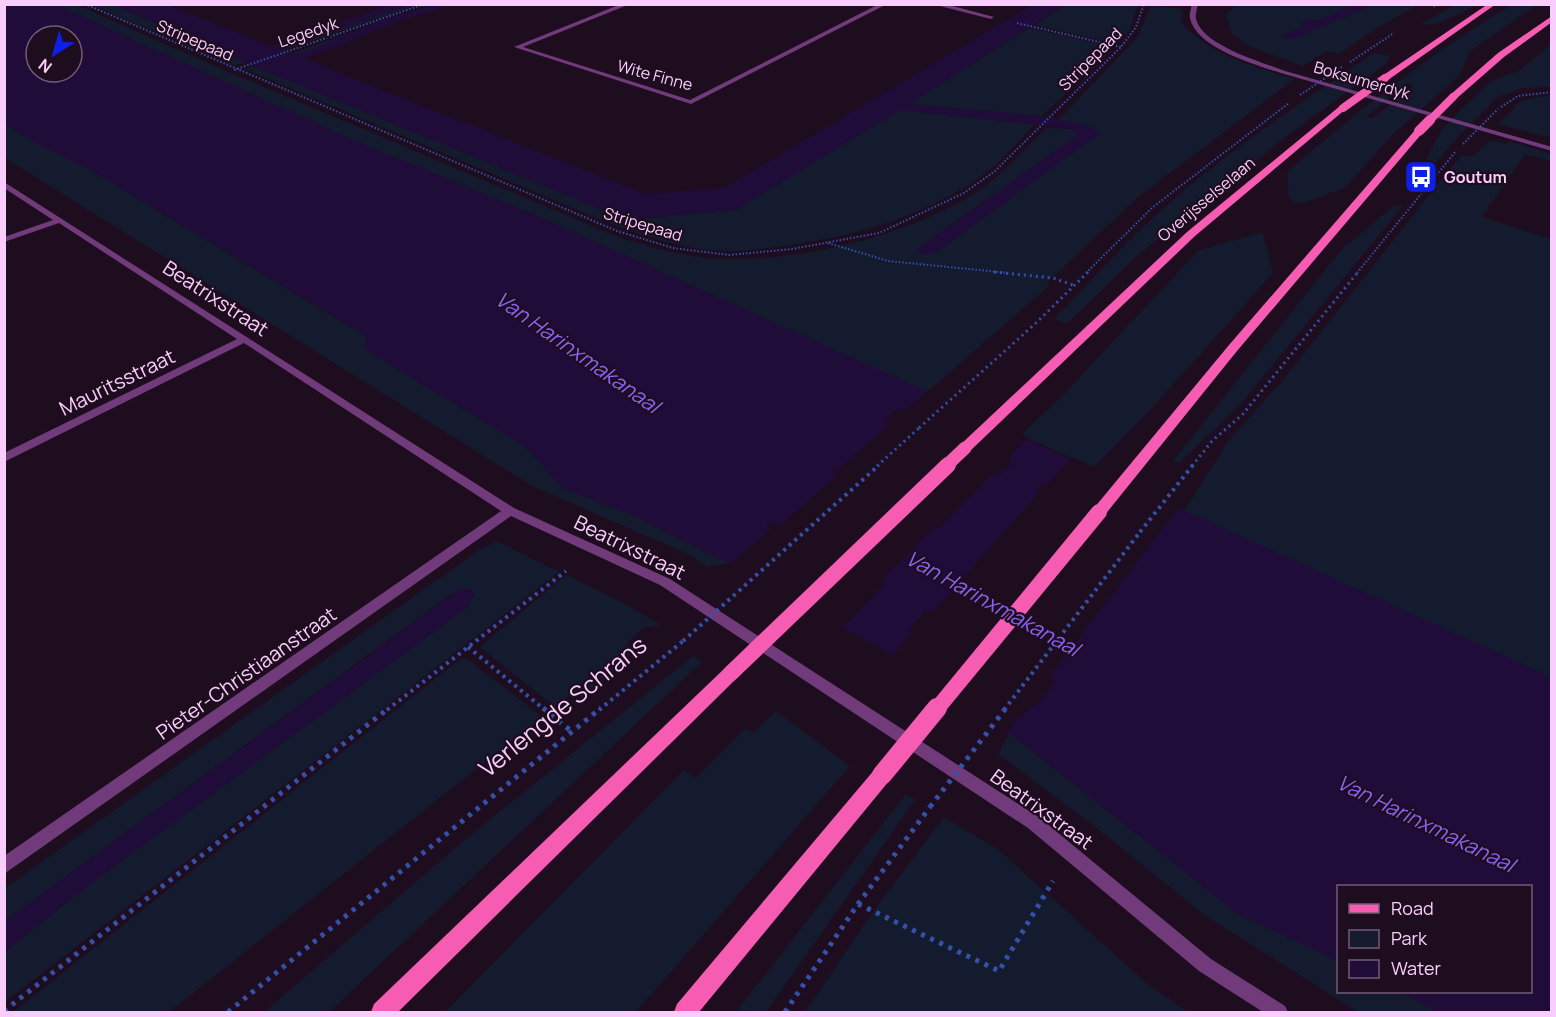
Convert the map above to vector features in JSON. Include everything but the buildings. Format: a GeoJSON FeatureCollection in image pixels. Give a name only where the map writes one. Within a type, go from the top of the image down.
{"type":"FeatureCollection","features":[{"type":"Feature","properties":{"kind":"main road","name":"Overijsselselaan"},"geometry":{"type":"LineString","coordinates":[[382,1012],[1076,340],[1191,234],[1343,108],[1493,4]]}},
{"type":"Feature","properties":{"kind":"main road"},"geometry":{"type":"LineString","coordinates":[[685,1012],[1276,298],[1419,131],[1453,97],[1501,55],[1551,18]]}},
{"type":"Feature","properties":{"kind":"street","name":"Wite Finne"},"geometry":{"type":"LineString","coordinates":[[627,4],[517,47],[691,102],[884,4]]}},
{"type":"Feature","properties":{"kind":"street"},"geometry":{"type":"LineString","coordinates":[[935,4],[991,17]]}},
{"type":"Feature","properties":{"kind":"street","name":"Boksumerdyk"},"geometry":{"type":"LineString","coordinates":[[1194,4],[1191,14],[1192,22],[1213,43],[1237,55],[1283,72],[1551,149]]}},
{"type":"Feature","properties":{"kind":"street","name":"Beatrixstraat"},"geometry":{"type":"LineString","coordinates":[[4,184],[510,511],[665,582],[1024,817],[1071,852],[1204,964],[1279,1012]]}},
{"type":"Feature","properties":{"kind":"street"},"geometry":{"type":"LineString","coordinates":[[4,240],[60,220]]}},
{"type":"Feature","properties":{"kind":"street","name":"Mauritsstraat"},"geometry":{"type":"LineString","coordinates":[[4,458],[245,339]]}},
{"type":"Feature","properties":{"kind":"street","name":"Pieter-Christiaanstraat"},"geometry":{"type":"LineString","coordinates":[[4,866],[510,511]]}},
{"type":"Feature","properties":{"kind":"path","name":"Stripepaad"},"geometry":{"type":"LineString","coordinates":[[85,4],[234,70],[639,239],[684,250],[729,255],[757,254],[879,233],[964,193],[995,171],[1121,47],[1132,34],[1142,15],[1144,4]]}},
{"type":"Feature","properties":{"kind":"path","name":"Legedyk"},"geometry":{"type":"LineString","coordinates":[[234,70],[424,4]]}},
{"type":"Feature","properties":{"kind":"path"},"geometry":{"type":"LineString","coordinates":[[1426,4],[1439,8]]}},
{"type":"Feature","properties":{"kind":"path"},"geometry":{"type":"LineString","coordinates":[[1037,28],[1121,47]]}},
{"type":"Feature","properties":{"kind":"path","name":"Overijsselselaan"},"geometry":{"type":"LineString","coordinates":[[919,428],[1036,323],[1153,207],[1230,146],[1343,66]]}},
{"type":"Feature","properties":{"kind":"path"},"geometry":{"type":"LineString","coordinates":[[785,1012],[858,904],[1186,471],[1212,441],[1243,414],[1432,179],[1463,144],[1507,101],[1530,92],[1551,92]]}},
{"type":"Feature","properties":{"kind":"path"},"geometry":{"type":"LineString","coordinates":[[1403,206],[1410,207]]}},
{"type":"Feature","properties":{"kind":"path"},"geometry":{"type":"LineString","coordinates":[[827,243],[888,261],[1053,278],[1073,285]]}},
{"type":"Feature","properties":{"kind":"path","name":"Verlengde Schrans"},"geometry":{"type":"LineString","coordinates":[[228,1012],[683,641],[919,428]]}},
{"type":"Feature","properties":{"kind":"path"},"geometry":{"type":"LineString","coordinates":[[4,1011],[260,808],[593,550]]}},
{"type":"Feature","properties":{"kind":"path"},"geometry":{"type":"LineString","coordinates":[[468,647],[571,731]]}},
{"type":"Feature","properties":{"kind":"path"},"geometry":{"type":"LineString","coordinates":[[858,904],[999,971],[1071,852]]}},
{"type":"Feature","properties":{"kind":"green space"},"geometry":{"type":"Polygon","coordinates":[[[1456,4],[1475,5],[1441,22],[1421,24],[1456,4]]]}},
{"type":"Feature","properties":{"kind":"green space"},"geometry":{"type":"Polygon","coordinates":[[[57,5],[77,5],[620,238],[681,254],[718,259],[749,259],[816,251],[849,244],[915,223],[945,210],[982,188],[1046,128],[1072,129],[1079,134],[921,246],[937,252],[1099,133],[1058,120],[1139,35],[1150,6],[1182,9],[1181,22],[1205,43],[1233,58],[1294,79],[1137,198],[1047,283],[1050,285],[926,393],[535,215],[357,142],[57,5]]]}},
{"type":"Feature","properties":{"kind":"green space"},"geometry":{"type":"Polygon","coordinates":[[[93,5],[113,5],[247,63],[232,65],[93,5]]]}},
{"type":"Feature","properties":{"kind":"green space"},"geometry":{"type":"Polygon","coordinates":[[[410,5],[417,5],[282,51],[283,48],[410,5]]]}},
{"type":"Feature","properties":{"kind":"green space"},"geometry":{"type":"Polygon","coordinates":[[[430,5],[436,5],[396,17],[301,54],[289,54],[430,5]]]}},
{"type":"Feature","properties":{"kind":"green space"},"geometry":{"type":"Polygon","coordinates":[[[1065,5],[1138,5],[1128,33],[1118,43],[1113,43],[1035,25],[1065,5]]]}},
{"type":"Feature","properties":{"kind":"green space"},"geometry":{"type":"Polygon","coordinates":[[[1236,5],[1356,5],[1320,20],[1308,20],[1305,25],[1281,37],[1288,39],[1368,7],[1363,5],[1418,5],[1377,28],[1339,54],[1327,51],[1303,66],[1248,46],[1232,34],[1226,15],[1236,5]]]}},
{"type":"Feature","properties":{"kind":"green space"},"geometry":{"type":"Polygon","coordinates":[[[1511,5],[1536,5],[1469,52],[1460,75],[1391,136],[1345,188],[1303,203],[1296,203],[1289,199],[1287,172],[1396,84],[1511,5]],[[1407,83],[1366,117],[1373,118],[1414,86],[1407,83]]]}},
{"type":"Feature","properties":{"kind":"green space"},"geometry":{"type":"Polygon","coordinates":[[[1030,28],[1105,45],[1112,49],[1042,116],[908,104],[1030,28]]]}},
{"type":"Feature","properties":{"kind":"green space"},"geometry":{"type":"Polygon","coordinates":[[[1551,44],[1551,87],[1523,88],[1497,97],[1448,148],[1425,177],[1417,175],[1443,128],[1471,100],[1492,81],[1520,70],[1551,44]]]}},
{"type":"Feature","properties":{"kind":"green space"},"geometry":{"type":"Polygon","coordinates":[[[1374,53],[1390,56],[1386,64],[1292,132],[1140,253],[1067,324],[1054,319],[1112,258],[1198,179],[1272,123],[1374,53]]]}},
{"type":"Feature","properties":{"kind":"green space"},"geometry":{"type":"Polygon","coordinates":[[[254,66],[627,220],[737,209],[900,110],[1032,124],[1033,126],[988,171],[942,200],[893,221],[816,241],[758,249],[717,251],[673,244],[618,227],[245,69],[254,66]]]}},
{"type":"Feature","properties":{"kind":"green space"},"geometry":{"type":"Polygon","coordinates":[[[1551,96],[1551,138],[1498,124],[1521,101],[1551,96]]]}},
{"type":"Feature","properties":{"kind":"green space"},"geometry":{"type":"Polygon","coordinates":[[[4,123],[28,139],[90,170],[367,337],[364,349],[525,446],[563,488],[628,513],[729,563],[707,567],[690,555],[532,486],[5,158],[4,123]]]}},
{"type":"Feature","properties":{"kind":"green space"},"geometry":{"type":"Polygon","coordinates":[[[1491,140],[1507,144],[1509,141],[1551,154],[1551,161],[1525,154],[1482,217],[1551,239],[1551,677],[1184,511],[1229,440],[1284,379],[1440,181],[1462,155],[1471,157],[1491,140]]]}},
{"type":"Feature","properties":{"kind":"green space"},"geometry":{"type":"Polygon","coordinates":[[[1395,205],[1402,207],[1239,406],[1179,463],[1173,461],[1341,250],[1395,205]]]}},
{"type":"Feature","properties":{"kind":"green space"},"geometry":{"type":"Polygon","coordinates":[[[1263,234],[1273,273],[1152,408],[1093,468],[1021,435],[1061,397],[1199,250],[1263,234]]]}},
{"type":"Feature","properties":{"kind":"green space"},"geometry":{"type":"Polygon","coordinates":[[[497,541],[559,572],[5,1002],[5,952],[90,884],[469,606],[451,594],[5,921],[5,888],[479,550],[497,541]]]}},
{"type":"Feature","properties":{"kind":"green space"},"geometry":{"type":"Polygon","coordinates":[[[566,575],[620,601],[661,625],[643,628],[628,642],[629,654],[584,699],[574,693],[555,707],[480,647],[566,575]]]}},
{"type":"Feature","properties":{"kind":"green space"},"geometry":{"type":"Polygon","coordinates":[[[693,656],[702,662],[329,1012],[264,1012],[467,838],[693,656]]]}},
{"type":"Feature","properties":{"kind":"green space"},"geometry":{"type":"Polygon","coordinates":[[[466,658],[542,717],[169,1012],[13,1012],[459,660],[466,658]]]}},
{"type":"Feature","properties":{"kind":"green space"},"geometry":{"type":"Polygon","coordinates":[[[776,711],[850,766],[636,1012],[445,1012],[684,770],[696,778],[745,729],[753,733],[776,711]]]}},
{"type":"Feature","properties":{"kind":"green space"},"geometry":{"type":"Polygon","coordinates":[[[1009,733],[1237,913],[1337,961],[1337,993],[1401,993],[1439,1012],[1358,1012],[1203,914],[1098,829],[998,754],[1009,733]]]}},
{"type":"Feature","properties":{"kind":"green space"},"geometry":{"type":"Polygon","coordinates":[[[906,794],[915,800],[766,1012],[736,1012],[906,794]]]}},
{"type":"Feature","properties":{"kind":"green space"},"geometry":{"type":"Polygon","coordinates":[[[944,817],[999,850],[1147,984],[1188,1012],[805,1012],[875,909],[944,817]]]}},
{"type":"Feature","properties":{"kind":"water","name":"Van Harinxmakanaal"},"geometry":{"type":"Polygon","coordinates":[[[5,5],[57,5],[357,142],[535,215],[1551,677],[1551,1012],[1439,1012],[1401,993],[1532,993],[1532,885],[1337,885],[1337,961],[1237,913],[1009,733],[881,649],[729,563],[628,513],[563,488],[525,446],[364,349],[367,336],[90,170],[28,139],[5,123],[5,5]]]}},
{"type":"Feature","properties":{"kind":"water"},"geometry":{"type":"Polygon","coordinates":[[[113,5],[168,5],[271,46],[389,5],[410,5],[283,48],[282,52],[301,54],[397,15],[436,6],[454,5],[402,20],[305,59],[645,194],[724,188],[1032,5],[1065,5],[909,104],[1011,113],[1069,121],[1100,133],[937,252],[926,255],[915,251],[1079,134],[1072,129],[900,110],[737,209],[627,220],[254,66],[113,5]]]}},
{"type":"Feature","properties":{"kind":"water"},"geometry":{"type":"Polygon","coordinates":[[[1356,5],[1369,7],[1293,39],[1281,37],[1305,25],[1301,21],[1320,20],[1356,5]]]}},
{"type":"Feature","properties":{"kind":"water"},"geometry":{"type":"Polygon","coordinates":[[[461,588],[472,589],[474,595],[469,606],[90,884],[5,952],[5,921],[461,588]]]}},
{"type":"Feature","properties":{"kind":"pier"},"geometry":{"type":"Polygon","coordinates":[[[928,391],[1028,437],[1009,457],[1011,464],[1003,473],[992,474],[939,528],[935,526],[881,581],[884,584],[841,630],[728,566],[771,529],[766,526],[771,522],[779,526],[836,477],[833,474],[888,426],[886,419],[896,410],[907,409],[928,391]]]}},
{"type":"Feature","properties":{"kind":"pier"},"geometry":{"type":"Polygon","coordinates":[[[1072,457],[1180,506],[1049,677],[1054,683],[1037,705],[1030,707],[1023,716],[1019,715],[1005,734],[890,659],[911,634],[909,630],[925,611],[934,611],[1039,493],[1036,491],[1041,485],[1045,487],[1072,457]]]}},
{"type":"Feature","properties":{"kind":"place","name":"Goutum"},"geometry":{"type":"Point","coordinates":[1421,177]}}]}
